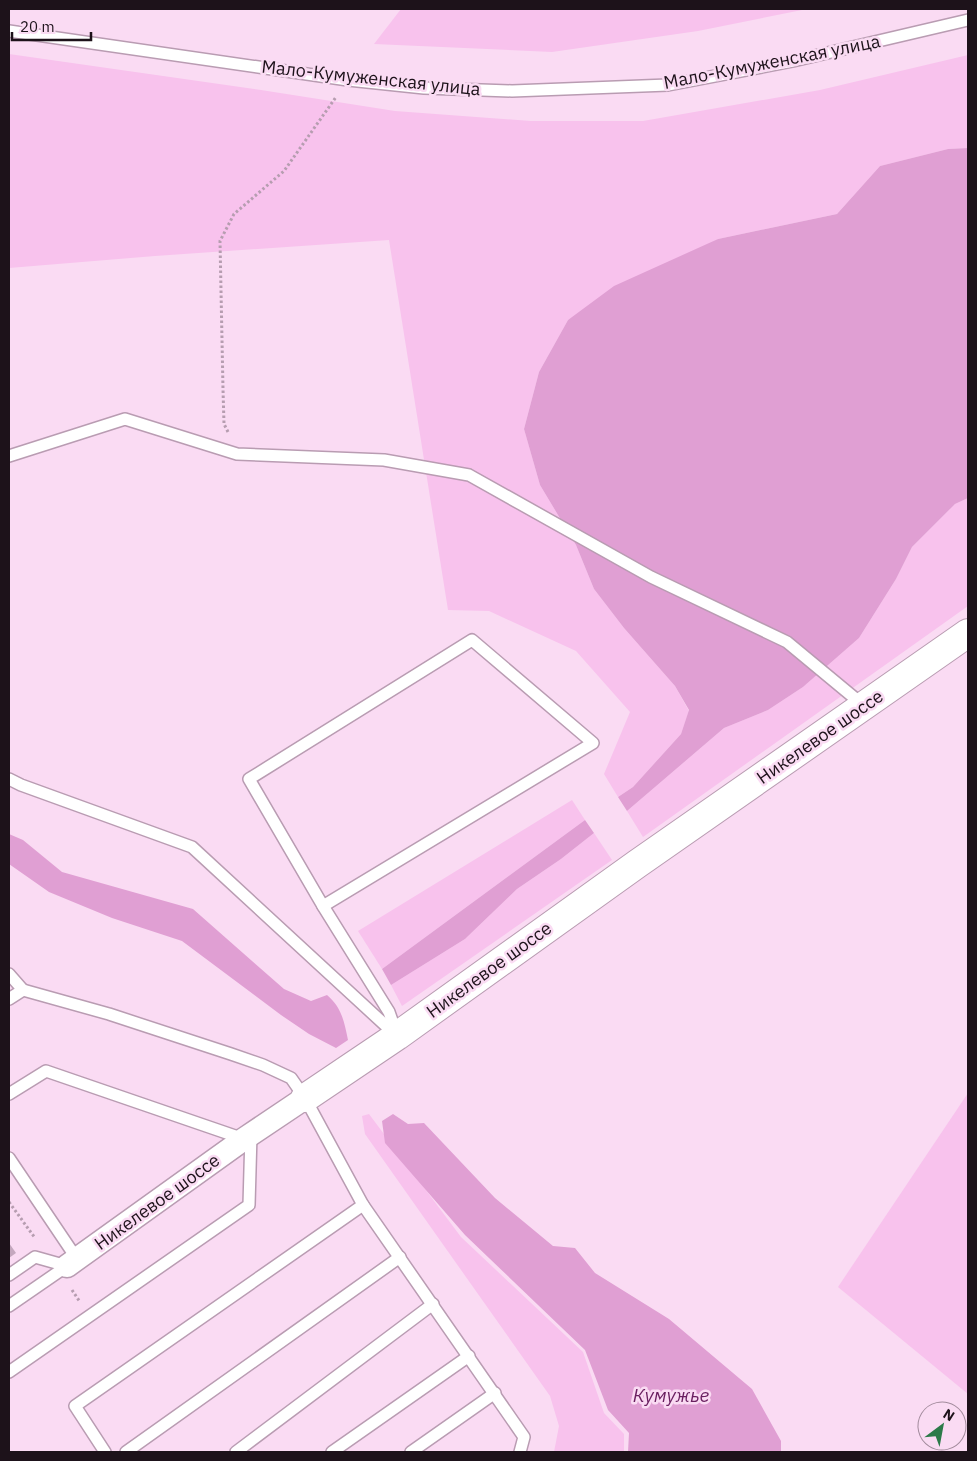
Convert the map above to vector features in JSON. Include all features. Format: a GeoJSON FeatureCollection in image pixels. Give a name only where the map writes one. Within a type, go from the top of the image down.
{"type":"FeatureCollection","features":[{"type":"Feature","properties":{"kind":"street","name":"Никелевое шоссе"},"geometry":{"type":"LineString","coordinates":[[72,1263],[248,1136],[398,1036],[637,864],[968,633]]}},
{"type":"Feature","properties":{"kind":"lane","name":"Мало-Кумуженская улица"},"geometry":{"type":"LineString","coordinates":[[9,31],[348,80],[424,88],[512,91],[668,85],[793,61],[968,20]]}},
{"type":"Feature","properties":{"kind":"lane"},"geometry":{"type":"LineString","coordinates":[[9,456],[125,419],[237,454],[384,460],[469,475],[651,577],[787,642],[864,706]]}},
{"type":"Feature","properties":{"kind":"lane"},"geometry":{"type":"LineString","coordinates":[[324,906],[594,743],[472,640],[249,779],[324,906],[389,1012],[398,1036]]}},
{"type":"Feature","properties":{"kind":"lane"},"geometry":{"type":"LineString","coordinates":[[9,779],[192,847],[398,1036]]}},
{"type":"Feature","properties":{"kind":"lane"},"geometry":{"type":"LineString","coordinates":[[9,974],[23,990],[109,1014],[263,1065],[291,1078],[305,1098],[364,1205],[470,1356],[524,1437],[520,1452]]}},
{"type":"Feature","properties":{"kind":"lane"},"geometry":{"type":"LineString","coordinates":[[9,999],[23,990]]}},
{"type":"Feature","properties":{"kind":"lane"},"geometry":{"type":"LineString","coordinates":[[9,1094],[46,1070],[248,1136],[249,1206],[9,1372]]}},
{"type":"Feature","properties":{"kind":"lane"},"geometry":{"type":"LineString","coordinates":[[9,1158],[72,1263]]}},
{"type":"Feature","properties":{"kind":"lane"},"geometry":{"type":"LineString","coordinates":[[104,1452],[75,1406],[364,1205]]}},
{"type":"Feature","properties":{"kind":"lane"},"geometry":{"type":"LineString","coordinates":[[9,1275],[35,1257],[72,1263]]}},
{"type":"Feature","properties":{"kind":"lane"},"geometry":{"type":"LineString","coordinates":[[126,1452],[400,1257]]}},
{"type":"Feature","properties":{"kind":"lane","name":"Никелевое шоссе"},"geometry":{"type":"LineString","coordinates":[[9,1306],[72,1263]]}},
{"type":"Feature","properties":{"kind":"lane"},"geometry":{"type":"LineString","coordinates":[[236,1452],[433,1304]]}},
{"type":"Feature","properties":{"kind":"lane"},"geometry":{"type":"LineString","coordinates":[[332,1452],[470,1356]]}},
{"type":"Feature","properties":{"kind":"lane"},"geometry":{"type":"LineString","coordinates":[[411,1452],[495,1394]]}},
{"type":"Feature","properties":{"kind":"path"},"geometry":{"type":"LineString","coordinates":[[237,454],[224,424],[220,240],[234,214],[284,171],[348,80]]}},
{"type":"Feature","properties":{"kind":"shaded area"},"geometry":{"type":"Polygon","coordinates":[[[401,9],[807,9],[698,31],[552,52],[374,44],[401,9]]]}},
{"type":"Feature","properties":{"kind":"shaded area"},"geometry":{"type":"Polygon","coordinates":[[[9,54],[395,111],[531,121],[643,121],[820,90],[968,55],[968,148],[948,149],[880,166],[837,214],[718,239],[568,320],[539,372],[524,429],[540,485],[576,545],[594,589],[624,628],[675,686],[689,711],[681,734],[633,787],[618,797],[604,774],[630,712],[576,651],[489,611],[448,610],[389,240],[9,268],[9,54]]]}},
{"type":"Feature","properties":{"kind":"shaded area"},"geometry":{"type":"Polygon","coordinates":[[[968,498],[968,606],[643,837],[627,811],[724,728],[768,710],[803,687],[859,638],[896,579],[912,547],[955,504],[968,498]]]}},
{"type":"Feature","properties":{"kind":"shaded area"},"geometry":{"type":"Polygon","coordinates":[[[572,800],[585,820],[382,969],[358,931],[572,800]]]}},
{"type":"Feature","properties":{"kind":"shaded area"},"geometry":{"type":"Polygon","coordinates":[[[594,833],[612,860],[402,1006],[391,985],[465,939],[517,889],[561,859],[594,833]]]}},
{"type":"Feature","properties":{"kind":"shaded area"},"geometry":{"type":"Polygon","coordinates":[[[968,1093],[968,1394],[838,1287],[968,1093]]]}},
{"type":"Feature","properties":{"kind":"shaded area"},"geometry":{"type":"Polygon","coordinates":[[[369,1114],[461,1237],[583,1352],[604,1413],[624,1434],[624,1452],[554,1452],[559,1426],[550,1396],[365,1134],[362,1116],[369,1114]]]}},
{"type":"Feature","properties":{"kind":"water"},"geometry":{"type":"Polygon","coordinates":[[[968,148],[968,498],[955,504],[912,547],[896,579],[859,638],[803,687],[768,710],[724,728],[627,811],[618,797],[633,787],[681,734],[689,710],[675,686],[624,628],[594,589],[576,545],[540,485],[524,429],[539,372],[568,320],[614,286],[718,239],[837,214],[880,166],[948,149],[968,148]]]}},
{"type":"Feature","properties":{"kind":"water"},"geometry":{"type":"Polygon","coordinates":[[[585,820],[594,833],[561,859],[517,889],[465,939],[391,985],[382,969],[585,820]]]}},
{"type":"Feature","properties":{"kind":"water"},"geometry":{"type":"Polygon","coordinates":[[[9,834],[23,840],[62,872],[193,909],[284,989],[311,1001],[327,995],[339,1010],[344,1021],[348,1040],[336,1048],[309,1034],[182,941],[112,918],[49,892],[9,864],[9,834]]]}},
{"type":"Feature","properties":{"kind":"water","name":"Кумужье"},"geometry":{"type":"Polygon","coordinates":[[[393,1114],[408,1124],[424,1123],[495,1198],[553,1246],[575,1248],[595,1273],[669,1319],[752,1389],[781,1441],[781,1452],[628,1452],[629,1433],[608,1410],[585,1350],[465,1235],[385,1143],[382,1121],[393,1114]]]}},
{"type":"Feature","properties":{"kind":"building"},"geometry":{"type":"Polygon","coordinates":[[[9,1243],[16,1253],[9,1258],[9,1243]]]}}]}
